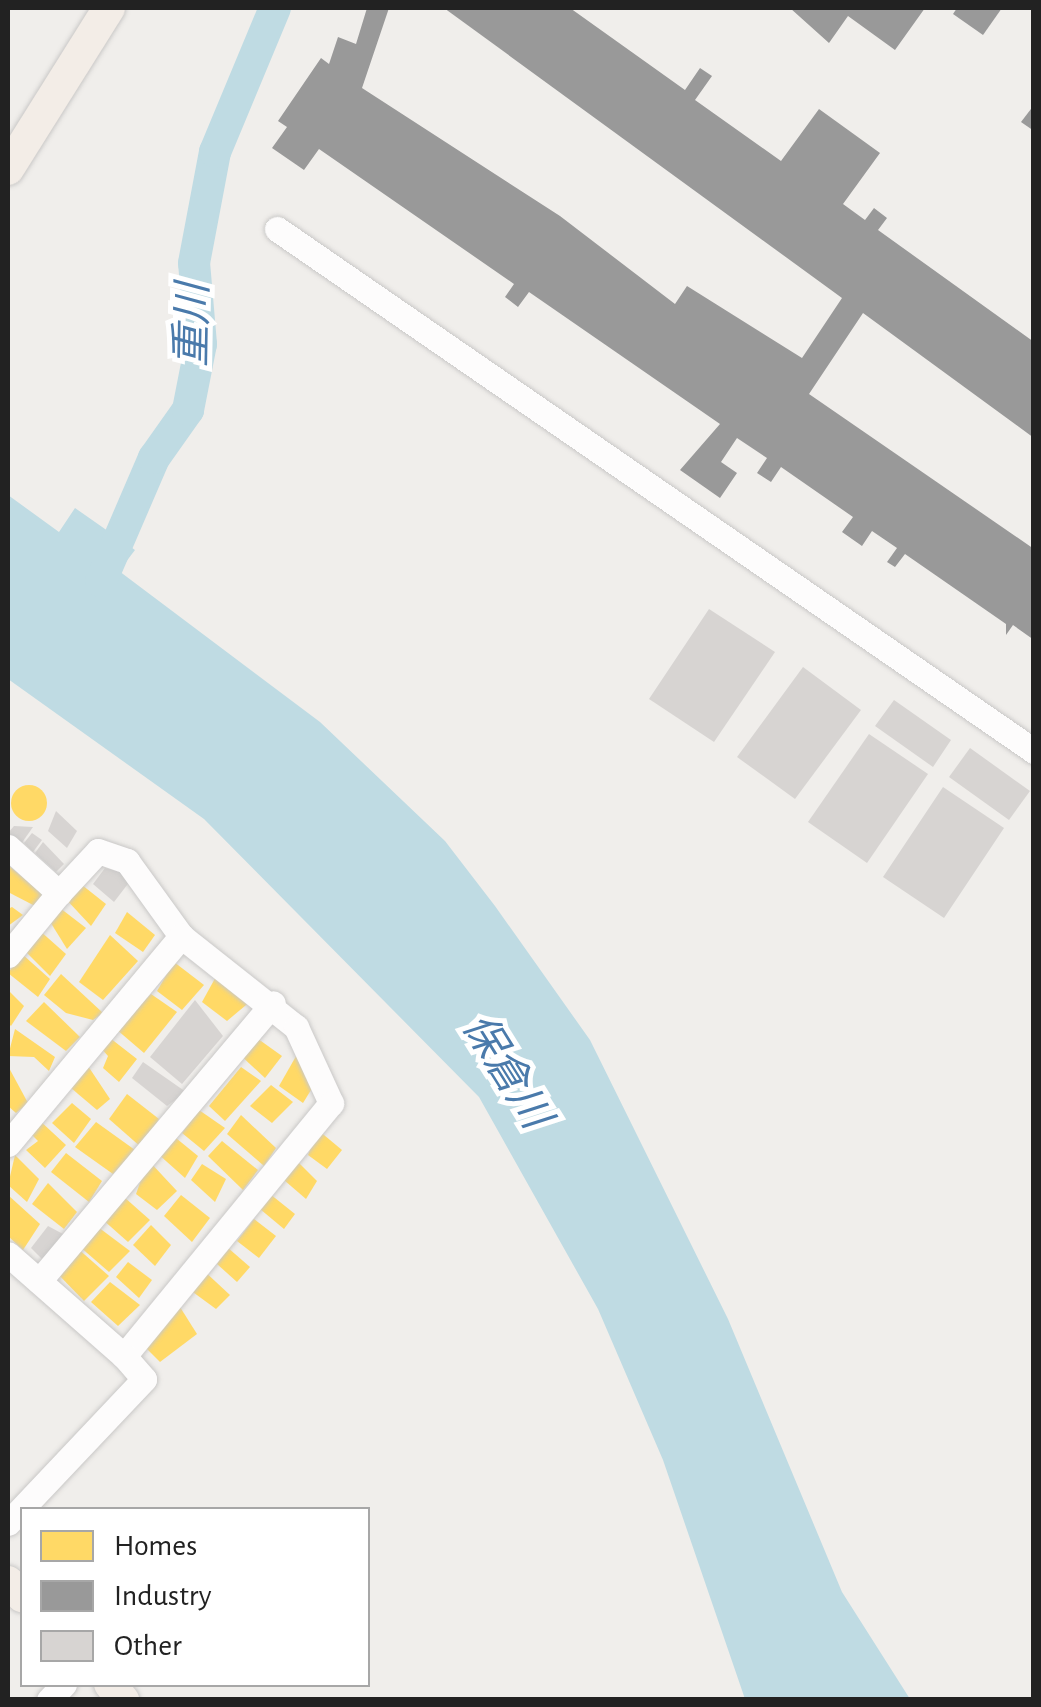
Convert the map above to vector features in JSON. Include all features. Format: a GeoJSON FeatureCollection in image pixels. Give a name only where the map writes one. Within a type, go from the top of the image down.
{"type":"FeatureCollection","features":[{"type":"Feature","properties":{"kind":"main road"},"geometry":{"type":"LineString","coordinates":[[8,169],[109,8]]}},
{"type":"Feature","properties":{"kind":"street"},"geometry":{"type":"LineString","coordinates":[[277,230],[1034,750]]}},
{"type":"Feature","properties":{"kind":"street"},"geometry":{"type":"LineString","coordinates":[[8,847],[60,893]]}},
{"type":"Feature","properties":{"kind":"street"},"geometry":{"type":"LineString","coordinates":[[8,955],[98,851],[113,852],[182,936],[273,1003],[322,1069],[331,1103],[124,1356]]}},
{"type":"Feature","properties":{"kind":"street"},"geometry":{"type":"LineString","coordinates":[[8,1144],[182,936]]}},
{"type":"Feature","properties":{"kind":"street"},"geometry":{"type":"LineString","coordinates":[[39,1281],[273,1003]]}},
{"type":"Feature","properties":{"kind":"street"},"geometry":{"type":"LineString","coordinates":[[8,1254],[124,1356],[144,1379],[23,1507]]}},
{"type":"Feature","properties":{"kind":"water","name":"保倉川"},"geometry":{"type":"Polygon","coordinates":[[[8,495],[59,532],[75,508],[135,550],[119,571],[320,722],[445,841],[495,906],[590,1040],[728,1319],[842,1592],[910,1699],[745,1699],[663,1460],[598,1309],[479,1097],[204,819],[8,679],[8,495]]]}},
{"type":"Feature","properties":{"kind":"building: Homes"},"geometry":{"type":"Polygon","coordinates":[[[29,785],[42,790],[47,803],[42,816],[29,821],[16,816],[11,803],[16,790],[29,785]]]}},
{"type":"Feature","properties":{"kind":"building: Homes"},"geometry":{"type":"Polygon","coordinates":[[[8,865],[45,896],[35,906],[8,892],[8,865]]]}},
{"type":"Feature","properties":{"kind":"building: Homes"},"geometry":{"type":"Polygon","coordinates":[[[77,881],[106,904],[91,926],[64,897],[77,881]]]}},
{"type":"Feature","properties":{"kind":"building: Homes"},"geometry":{"type":"Polygon","coordinates":[[[12,907],[23,915],[8,926],[8,909],[12,907]]]}},
{"type":"Feature","properties":{"kind":"building: Homes"},"geometry":{"type":"Polygon","coordinates":[[[60,908],[86,928],[67,949],[49,920],[60,908]]]}},
{"type":"Feature","properties":{"kind":"building: Homes"},"geometry":{"type":"Polygon","coordinates":[[[127,912],[155,935],[143,952],[115,933],[127,912]]]}},
{"type":"Feature","properties":{"kind":"building: Homes"},"geometry":{"type":"Polygon","coordinates":[[[39,930],[66,954],[50,976],[24,950],[39,930]]]}},
{"type":"Feature","properties":{"kind":"building: Homes"},"geometry":{"type":"Polygon","coordinates":[[[110,935],[138,961],[103,1000],[79,982],[110,935]]]}},
{"type":"Feature","properties":{"kind":"building: Homes"},"geometry":{"type":"Polygon","coordinates":[[[22,954],[50,979],[38,997],[8,973],[22,954]]]}},
{"type":"Feature","properties":{"kind":"building: Homes"},"geometry":{"type":"Polygon","coordinates":[[[174,962],[204,985],[182,1010],[157,991],[174,962]]]}},
{"type":"Feature","properties":{"kind":"building: Homes"},"geometry":{"type":"Polygon","coordinates":[[[218,973],[252,1000],[227,1021],[202,1002],[218,973]]]}},
{"type":"Feature","properties":{"kind":"building: Homes"},"geometry":{"type":"Polygon","coordinates":[[[61,974],[103,1013],[93,1020],[66,1013],[44,995],[61,974]]]}},
{"type":"Feature","properties":{"kind":"building: Homes"},"geometry":{"type":"Polygon","coordinates":[[[8,990],[24,1006],[11,1026],[8,1023],[8,990]]]}},
{"type":"Feature","properties":{"kind":"building: Homes"},"geometry":{"type":"Polygon","coordinates":[[[151,994],[177,1012],[144,1053],[116,1029],[151,994]]]}},
{"type":"Feature","properties":{"kind":"building: Homes"},"geometry":{"type":"Polygon","coordinates":[[[44,1002],[80,1037],[66,1051],[26,1021],[44,1002]]]}},
{"type":"Feature","properties":{"kind":"building: Homes"},"geometry":{"type":"Polygon","coordinates":[[[15,1029],[55,1057],[49,1071],[34,1057],[8,1056],[15,1029]]]}},
{"type":"Feature","properties":{"kind":"building: Homes"},"geometry":{"type":"Polygon","coordinates":[[[250,1033],[282,1056],[265,1078],[237,1052],[250,1033]]]}},
{"type":"Feature","properties":{"kind":"building: Homes"},"geometry":{"type":"Polygon","coordinates":[[[110,1038],[137,1059],[119,1082],[103,1068],[108,1056],[99,1046],[110,1038]]]}},
{"type":"Feature","properties":{"kind":"building: Homes"},"geometry":{"type":"Polygon","coordinates":[[[299,1051],[316,1082],[303,1103],[279,1086],[299,1051]]]}},
{"type":"Feature","properties":{"kind":"building: Homes"},"geometry":{"type":"Polygon","coordinates":[[[86,1063],[110,1099],[97,1110],[71,1088],[86,1063]]]}},
{"type":"Feature","properties":{"kind":"building: Homes"},"geometry":{"type":"Polygon","coordinates":[[[8,1066],[28,1103],[16,1113],[8,1106],[8,1066]]]}},
{"type":"Feature","properties":{"kind":"building: Homes"},"geometry":{"type":"Polygon","coordinates":[[[241,1067],[261,1081],[225,1121],[209,1106],[241,1067]]]}},
{"type":"Feature","properties":{"kind":"building: Homes"},"geometry":{"type":"Polygon","coordinates":[[[271,1085],[293,1102],[272,1123],[250,1106],[271,1085]]]}},
{"type":"Feature","properties":{"kind":"building: Homes"},"geometry":{"type":"Polygon","coordinates":[[[127,1094],[159,1119],[142,1148],[109,1119],[127,1094]]]}},
{"type":"Feature","properties":{"kind":"building: Homes"},"geometry":{"type":"Polygon","coordinates":[[[72,1103],[91,1119],[74,1143],[52,1123],[72,1103]]]}},
{"type":"Feature","properties":{"kind":"building: Homes"},"geometry":{"type":"Polygon","coordinates":[[[199,1110],[225,1128],[204,1151],[182,1133],[199,1110]]]}},
{"type":"Feature","properties":{"kind":"building: Homes"},"geometry":{"type":"Polygon","coordinates":[[[241,1115],[276,1148],[264,1166],[227,1134],[241,1115]]]}},
{"type":"Feature","properties":{"kind":"building: Homes"},"geometry":{"type":"Polygon","coordinates":[[[38,1119],[66,1145],[45,1168],[26,1150],[38,1141],[30,1133],[38,1119]]]}},
{"type":"Feature","properties":{"kind":"building: Homes"},"geometry":{"type":"Polygon","coordinates":[[[96,1122],[135,1150],[113,1174],[75,1147],[96,1122]]]}},
{"type":"Feature","properties":{"kind":"building: Homes"},"geometry":{"type":"Polygon","coordinates":[[[318,1130],[342,1150],[327,1169],[308,1155],[318,1130]]]}},
{"type":"Feature","properties":{"kind":"building: Homes"},"geometry":{"type":"Polygon","coordinates":[[[171,1134],[198,1156],[185,1178],[157,1153],[171,1134]]]}},
{"type":"Feature","properties":{"kind":"building: Homes"},"geometry":{"type":"Polygon","coordinates":[[[222,1141],[258,1170],[243,1190],[208,1156],[222,1141]]]}},
{"type":"Feature","properties":{"kind":"building: Homes"},"geometry":{"type":"Polygon","coordinates":[[[66,1153],[102,1181],[89,1202],[51,1172],[66,1153]]]}},
{"type":"Feature","properties":{"kind":"building: Homes"},"geometry":{"type":"Polygon","coordinates":[[[15,1155],[39,1179],[27,1202],[8,1185],[15,1155]]]}},
{"type":"Feature","properties":{"kind":"building: Homes"},"geometry":{"type":"Polygon","coordinates":[[[293,1157],[317,1181],[306,1199],[277,1174],[293,1157]]]}},
{"type":"Feature","properties":{"kind":"building: Homes"},"geometry":{"type":"Polygon","coordinates":[[[148,1160],[177,1191],[157,1210],[136,1194],[148,1160]]]}},
{"type":"Feature","properties":{"kind":"building: Homes"},"geometry":{"type":"Polygon","coordinates":[[[202,1164],[226,1179],[215,1202],[191,1180],[202,1164]]]}},
{"type":"Feature","properties":{"kind":"building: Homes"},"geometry":{"type":"Polygon","coordinates":[[[48,1183],[77,1212],[64,1229],[32,1204],[48,1183]]]}},
{"type":"Feature","properties":{"kind":"building: Homes"},"geometry":{"type":"Polygon","coordinates":[[[270,1194],[295,1214],[284,1229],[260,1209],[270,1194]]]}},
{"type":"Feature","properties":{"kind":"building: Homes"},"geometry":{"type":"Polygon","coordinates":[[[8,1195],[40,1224],[23,1250],[8,1236],[8,1195]]]}},
{"type":"Feature","properties":{"kind":"building: Homes"},"geometry":{"type":"Polygon","coordinates":[[[181,1195],[210,1218],[192,1242],[164,1216],[181,1195]]]}},
{"type":"Feature","properties":{"kind":"building: Homes"},"geometry":{"type":"Polygon","coordinates":[[[124,1197],[150,1220],[128,1242],[102,1219],[124,1197]]]}},
{"type":"Feature","properties":{"kind":"building: Homes"},"geometry":{"type":"Polygon","coordinates":[[[254,1219],[276,1236],[259,1258],[237,1241],[254,1219]]]}},
{"type":"Feature","properties":{"kind":"building: Homes"},"geometry":{"type":"Polygon","coordinates":[[[94,1224],[130,1251],[109,1272],[79,1246],[94,1224]]]}},
{"type":"Feature","properties":{"kind":"building: Homes"},"geometry":{"type":"Polygon","coordinates":[[[151,1225],[171,1245],[155,1266],[133,1245],[151,1225]]]}},
{"type":"Feature","properties":{"kind":"building: Homes"},"geometry":{"type":"Polygon","coordinates":[[[76,1247],[109,1276],[84,1301],[54,1270],[76,1247]]]}},
{"type":"Feature","properties":{"kind":"building: Homes"},"geometry":{"type":"Polygon","coordinates":[[[227,1247],[250,1267],[237,1282],[217,1264],[227,1247]]]}},
{"type":"Feature","properties":{"kind":"building: Homes"},"geometry":{"type":"Polygon","coordinates":[[[128,1262],[152,1280],[139,1298],[116,1277],[128,1262]]]}},
{"type":"Feature","properties":{"kind":"building: Homes"},"geometry":{"type":"Polygon","coordinates":[[[202,1269],[230,1295],[216,1309],[186,1287],[202,1269]]]}},
{"type":"Feature","properties":{"kind":"building: Homes"},"geometry":{"type":"Polygon","coordinates":[[[110,1282],[140,1305],[118,1326],[91,1302],[110,1282]]]}},
{"type":"Feature","properties":{"kind":"building: Homes"},"geometry":{"type":"Polygon","coordinates":[[[180,1307],[197,1334],[160,1362],[146,1348],[180,1307]]]}},
{"type":"Feature","properties":{"kind":"building: Industry"},"geometry":{"type":"Polygon","coordinates":[[[367,8],[389,8],[362,88],[560,216],[675,304],[687,286],[802,358],[842,298],[444,8],[570,8],[685,90],[700,68],[712,76],[695,100],[781,161],[819,109],[880,153],[843,204],[865,220],[874,208],[887,218],[878,230],[1034,342],[1034,438],[863,313],[809,394],[1034,549],[1034,640],[1013,625],[1006,635],[1006,624],[905,554],[895,567],[887,562],[897,548],[872,531],[862,546],[842,532],[853,517],[781,467],[771,482],[757,473],[767,458],[737,438],[721,462],[737,473],[720,498],[680,470],[720,424],[529,292],[518,307],[505,297],[514,284],[319,149],[304,170],[272,148],[287,127],[278,121],[321,58],[329,64],[338,37],[356,44],[367,8]]]}},
{"type":"Feature","properties":{"kind":"building: Industry"},"geometry":{"type":"Polygon","coordinates":[[[790,8],[925,8],[895,50],[848,16],[829,43],[790,8]]]}},
{"type":"Feature","properties":{"kind":"building: Industry"},"geometry":{"type":"Polygon","coordinates":[[[957,8],[1002,8],[983,35],[953,14],[957,8]]]}},
{"type":"Feature","properties":{"kind":"building: Industry"},"geometry":{"type":"Polygon","coordinates":[[[1034,105],[1034,131],[1021,122],[1034,105]]]}},
{"type":"Feature","properties":{"kind":"building: Other"},"geometry":{"type":"Polygon","coordinates":[[[709,609],[775,652],[714,742],[649,699],[709,609]]]}},
{"type":"Feature","properties":{"kind":"building: Other"},"geometry":{"type":"Polygon","coordinates":[[[803,667],[861,710],[795,799],[737,757],[803,667]]]}},
{"type":"Feature","properties":{"kind":"building: Other"},"geometry":{"type":"Polygon","coordinates":[[[894,700],[951,740],[933,767],[875,726],[894,700]]]}},
{"type":"Feature","properties":{"kind":"building: Other"},"geometry":{"type":"Polygon","coordinates":[[[869,734],[928,774],[867,863],[808,822],[869,734]]]}},
{"type":"Feature","properties":{"kind":"building: Other"},"geometry":{"type":"Polygon","coordinates":[[[970,748],[1030,791],[1009,820],[949,777],[970,748]]]}},
{"type":"Feature","properties":{"kind":"building: Other"},"geometry":{"type":"Polygon","coordinates":[[[943,787],[1004,828],[944,918],[883,877],[943,787]]]}},
{"type":"Feature","properties":{"kind":"building: Other"},"geometry":{"type":"Polygon","coordinates":[[[56,811],[77,831],[67,848],[48,831],[56,811]]]}},
{"type":"Feature","properties":{"kind":"building: Other"},"geometry":{"type":"Polygon","coordinates":[[[14,826],[33,827],[21,844],[8,833],[14,826]]]}},
{"type":"Feature","properties":{"kind":"building: Other"},"geometry":{"type":"Polygon","coordinates":[[[32,833],[42,840],[33,852],[24,843],[32,833]]]}},
{"type":"Feature","properties":{"kind":"building: Other"},"geometry":{"type":"Polygon","coordinates":[[[43,842],[64,864],[56,872],[35,853],[43,842]]]}},
{"type":"Feature","properties":{"kind":"building: Other"},"geometry":{"type":"Polygon","coordinates":[[[105,868],[134,876],[114,902],[93,884],[105,868]]]}},
{"type":"Feature","properties":{"kind":"building: Other"},"geometry":{"type":"Polygon","coordinates":[[[195,1000],[223,1036],[182,1084],[150,1057],[195,1000]]]}},
{"type":"Feature","properties":{"kind":"building: Other"},"geometry":{"type":"Polygon","coordinates":[[[143,1062],[186,1092],[167,1106],[132,1078],[143,1062]]]}},
{"type":"Feature","properties":{"kind":"building: Other"},"geometry":{"type":"Polygon","coordinates":[[[48,1226],[63,1234],[43,1260],[31,1248],[48,1226]]]}},
{"type":"Feature","properties":{"kind":"waterway","name":"重川"},"geometry":{"type":"LineString","coordinates":[[101,581],[154,458],[188,410],[201,344],[194,263],[215,152],[275,8]]}}]}
